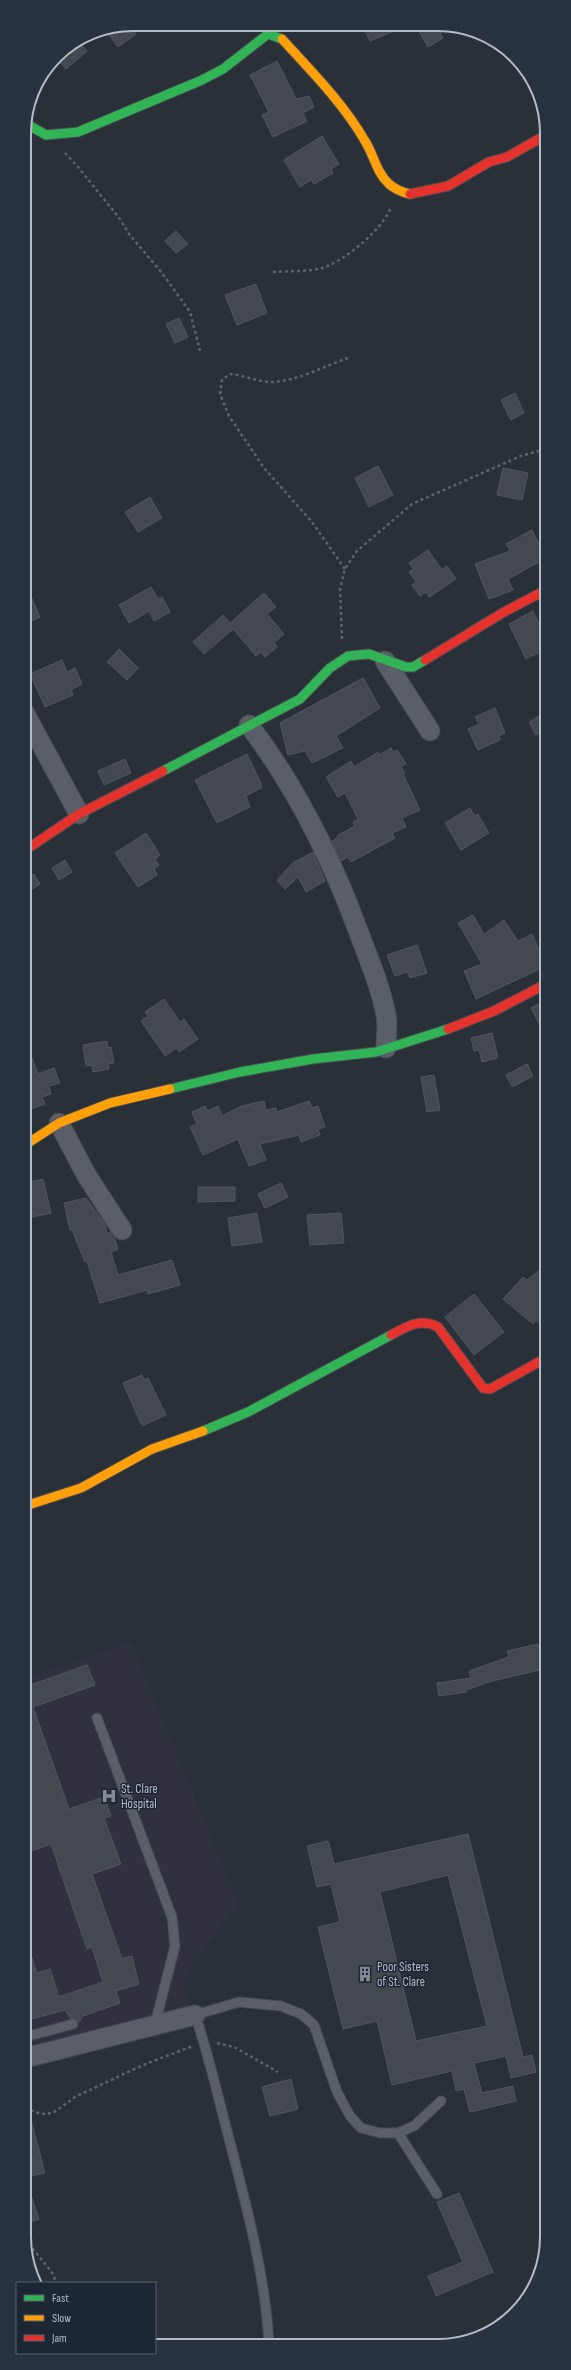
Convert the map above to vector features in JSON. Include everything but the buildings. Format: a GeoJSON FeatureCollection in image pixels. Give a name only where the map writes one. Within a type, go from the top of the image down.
{"type":"FeatureCollection","features":[{"type":"Feature","properties":{"kind":"street"},"geometry":{"type":"LineString","coordinates":[[31,126],[46,135],[78,132],[202,80],[223,69],[257,41],[268,34],[282,39],[331,92],[366,142],[377,168],[388,183],[396,190],[413,194],[448,186],[489,162],[507,157],[540,138]]}},
{"type":"Feature","properties":{"kind":"street"},"geometry":{"type":"LineString","coordinates":[[31,845],[79,814],[300,699],[327,669],[340,659],[368,654],[400,667],[413,667],[504,612],[540,593]]}},
{"type":"Feature","properties":{"kind":"street"},"geometry":{"type":"LineString","coordinates":[[385,661],[430,731]]}},
{"type":"Feature","properties":{"kind":"street"},"geometry":{"type":"LineString","coordinates":[[31,725],[79,814]]}},
{"type":"Feature","properties":{"kind":"street"},"geometry":{"type":"LineString","coordinates":[[249,725],[276,761],[298,797],[314,826],[340,884],[374,972],[386,1016],[386,1048]]}},
{"type":"Feature","properties":{"kind":"street"},"geometry":{"type":"LineString","coordinates":[[31,1141],[59,1123],[110,1103],[240,1072],[313,1059],[376,1052],[449,1029],[494,1011],[540,987]]}},
{"type":"Feature","properties":{"kind":"street"},"geometry":{"type":"LineString","coordinates":[[59,1123],[87,1176],[122,1230]]}},
{"type":"Feature","properties":{"kind":"street"},"geometry":{"type":"LineString","coordinates":[[31,1504],[81,1488],[152,1449],[194,1435],[232,1419],[411,1324],[430,1323],[438,1327],[483,1388],[490,1389],[540,1361]]}},
{"type":"Feature","properties":{"kind":"street"},"geometry":{"type":"LineString","coordinates":[[31,2053],[195,2015]]}},
{"type":"Feature","properties":{"kind":"lane"},"geometry":{"type":"LineString","coordinates":[[97,1718],[172,1918],[175,1946],[155,2024]]}},
{"type":"Feature","properties":{"kind":"lane"},"geometry":{"type":"LineString","coordinates":[[268,2339],[264,2299],[246,2203],[204,2042],[195,2015],[239,2002],[281,2006],[301,2014],[314,2025],[337,2092],[350,2116],[361,2128],[380,2133],[398,2133],[414,2126],[441,2101]]}},
{"type":"Feature","properties":{"kind":"lane"},"geometry":{"type":"LineString","coordinates":[[31,2035],[73,2024]]}},
{"type":"Feature","properties":{"kind":"lane"},"geometry":{"type":"LineString","coordinates":[[398,2133],[436,2194]]}},
{"type":"Feature","properties":{"kind":"path"},"geometry":{"type":"LineString","coordinates":[[46,135],[78,166],[120,219],[129,234],[162,273],[190,312],[200,351]]}},
{"type":"Feature","properties":{"kind":"path"},"geometry":{"type":"LineString","coordinates":[[273,272],[322,268],[340,260],[369,236],[388,214],[396,190]]}},
{"type":"Feature","properties":{"kind":"path"},"geometry":{"type":"LineString","coordinates":[[345,569],[312,522],[264,468],[229,416],[220,394],[222,380],[230,374],[244,375],[271,382],[293,378],[348,358]]}},
{"type":"Feature","properties":{"kind":"path"},"geometry":{"type":"LineString","coordinates":[[340,659],[343,622],[340,588],[345,569],[357,551],[412,504],[521,456],[540,451]]}},
{"type":"Feature","properties":{"kind":"path"},"geometry":{"type":"LineString","coordinates":[[31,2110],[41,2114],[54,2113],[75,2097],[143,2065],[204,2042],[234,2047],[278,2072]]}},
{"type":"Feature","properties":{"kind":"path"},"geometry":{"type":"LineString","coordinates":[[32,2247],[54,2275],[55,2282]]}},
{"type":"Feature","properties":{"kind":"shaded area","name":"St. Clare Hospital"},"geometry":{"type":"Polygon","coordinates":[[[131,1642],[239,1905],[221,1925],[194,1964],[183,1985],[189,2009],[31,2047],[31,1676],[131,1642]]]}},
{"type":"Feature","properties":{"kind":"traffic: fast"},"geometry":{"type":"LineString","coordinates":[[31,126],[46,135],[78,132],[202,80],[223,69],[268,34],[282,39]]}},
{"type":"Feature","properties":{"kind":"traffic: fast"},"geometry":{"type":"LineString","coordinates":[[163,771],[300,699],[330,668],[348,656],[369,654],[406,667],[413,667],[425,660]]}},
{"type":"Feature","properties":{"kind":"traffic: fast"},"geometry":{"type":"LineString","coordinates":[[170,1089],[240,1072],[313,1059],[376,1052],[448,1029]]}},
{"type":"Feature","properties":{"kind":"traffic: fast"},"geometry":{"type":"LineString","coordinates":[[203,1431],[248,1412],[391,1335]]}},
{"type":"Feature","properties":{"kind":"traffic: slow"},"geometry":{"type":"LineString","coordinates":[[282,39],[347,114],[365,141],[378,169],[389,184],[401,192],[410,194]]}},
{"type":"Feature","properties":{"kind":"traffic: slow"},"geometry":{"type":"LineString","coordinates":[[31,1141],[59,1123],[110,1103],[170,1089]]}},
{"type":"Feature","properties":{"kind":"traffic: slow"},"geometry":{"type":"LineString","coordinates":[[31,1504],[81,1488],[152,1449],[203,1431]]}},
{"type":"Feature","properties":{"kind":"traffic: jam"},"geometry":{"type":"LineString","coordinates":[[410,194],[448,186],[489,162],[507,157],[540,138]]}},
{"type":"Feature","properties":{"kind":"traffic: jam"},"geometry":{"type":"LineString","coordinates":[[425,660],[504,612],[540,593]]}},
{"type":"Feature","properties":{"kind":"traffic: jam"},"geometry":{"type":"LineString","coordinates":[[31,846],[79,814],[163,771]]}},
{"type":"Feature","properties":{"kind":"traffic: jam"},"geometry":{"type":"LineString","coordinates":[[448,1029],[494,1011],[540,987]]}},
{"type":"Feature","properties":{"kind":"traffic: jam"},"geometry":{"type":"LineString","coordinates":[[391,1335],[414,1324],[426,1323],[438,1327],[483,1388],[490,1389],[540,1361]]}},
{"type":"Feature","properties":{"kind":"place","name":"St. Clare Hospital"},"geometry":{"type":"Point","coordinates":[109,1796]}},
{"type":"Feature","properties":{"kind":"place","name":"Poor Sisters of St. Clare"},"geometry":{"type":"Point","coordinates":[365,1974]}}]}
